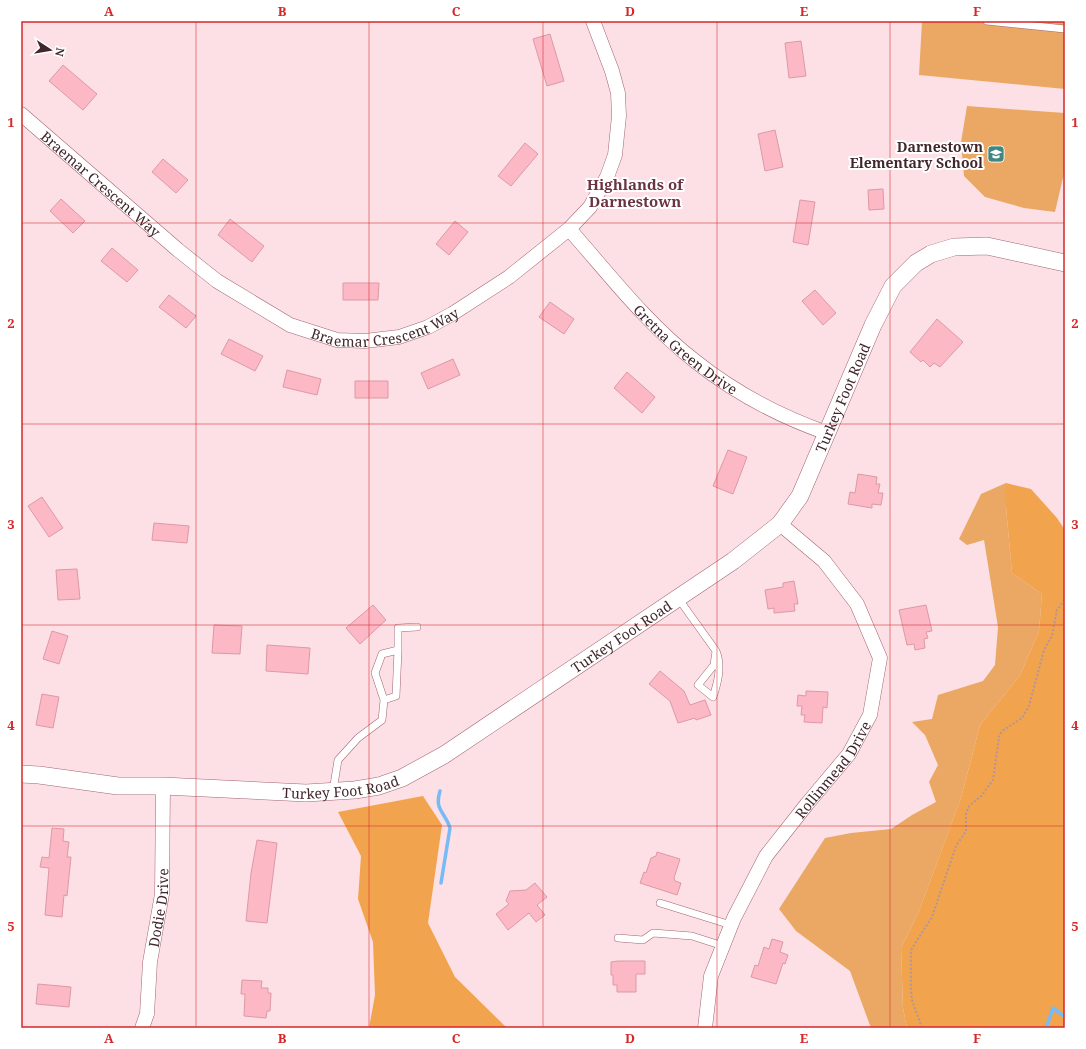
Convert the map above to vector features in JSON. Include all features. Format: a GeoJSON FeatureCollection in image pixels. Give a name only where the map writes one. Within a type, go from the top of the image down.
{"type":"FeatureCollection","features":[{"type":"Feature","properties":{"kind":"street","name":"Braemar Crescent Way"},"geometry":{"type":"LineString","coordinates":[[21,114],[216,281],[290,325],[337,340],[365,341],[399,337],[428,327],[452,314],[509,277],[570,229],[590,207],[607,177],[615,155],[619,116],[618,93],[612,71],[593,21]]}},
{"type":"Feature","properties":{"kind":"street","name":"Gretna Green Drive"},"geometry":{"type":"LineString","coordinates":[[570,229],[645,315],[694,361],[732,388],[770,410],[794,421],[827,433]]}},
{"type":"Feature","properties":{"kind":"street","name":"Turkey Foot Road"},"geometry":{"type":"LineString","coordinates":[[21,774],[39,775],[118,786],[163,786],[306,793],[355,790],[379,786],[402,778],[444,755],[678,598],[733,561],[780,524],[800,496],[873,325],[893,286],[916,263],[931,254],[954,247],[987,246],[1065,263]]}},
{"type":"Feature","properties":{"kind":"street","name":"Rollinmead Drive"},"geometry":{"type":"LineString","coordinates":[[705,1028],[711,976],[731,925],[766,856],[849,754],[870,715],[880,658],[857,604],[824,561],[780,524]]}},
{"type":"Feature","properties":{"kind":"street","name":"Dodie Drive"},"geometry":{"type":"LineString","coordinates":[[142,1028],[147,1014],[150,962],[162,894],[163,786]]}},
{"type":"Feature","properties":{"kind":"lane"},"geometry":{"type":"LineString","coordinates":[[987,21],[1065,29]]}},
{"type":"Feature","properties":{"kind":"lane"},"geometry":{"type":"LineString","coordinates":[[678,598],[716,651],[719,659],[718,682],[713,697],[698,685],[714,665],[716,651]]}},
{"type":"Feature","properties":{"kind":"lane"},"geometry":{"type":"LineString","coordinates":[[384,700],[396,696],[398,628],[417,627]]}},
{"type":"Feature","properties":{"kind":"lane"},"geometry":{"type":"LineString","coordinates":[[333,792],[338,760],[358,738],[382,720],[384,700],[375,672],[382,654],[398,650]]}},
{"type":"Feature","properties":{"kind":"lane"},"geometry":{"type":"LineString","coordinates":[[660,903],[731,925]]}},
{"type":"Feature","properties":{"kind":"lane"},"geometry":{"type":"LineString","coordinates":[[618,938],[643,940],[653,933],[660,933],[692,936],[723,946]]}},
{"type":"Feature","properties":{"kind":"path"},"geometry":{"type":"LineString","coordinates":[[922,1028],[912,1000],[911,950],[932,917],[956,846],[966,831],[966,814],[969,806],[981,796],[993,780],[999,737],[1002,731],[1022,718],[1029,706],[1044,650],[1052,636],[1057,610],[1065,599]]}},
{"type":"Feature","properties":{"kind":"shaded area"},"geometry":{"type":"Polygon","coordinates":[[[922,21],[1065,21],[1065,89],[919,75],[922,21]]]}},
{"type":"Feature","properties":{"kind":"shaded area"},"geometry":{"type":"Polygon","coordinates":[[[967,106],[1065,113],[1065,169],[1055,212],[1024,208],[985,197],[964,176],[961,142],[967,106]]]}},
{"type":"Feature","properties":{"kind":"shaded area"},"geometry":{"type":"Polygon","coordinates":[[[1006,483],[1006,507],[1012,573],[1042,594],[1039,631],[1020,675],[980,725],[961,798],[919,911],[901,948],[903,1008],[907,1028],[871,1028],[850,971],[796,931],[779,909],[825,838],[851,833],[891,829],[912,815],[936,802],[929,782],[938,765],[925,735],[912,722],[932,719],[938,695],[983,681],[995,665],[998,627],[984,540],[967,545],[959,539],[981,494],[1006,483]]]}},
{"type":"Feature","properties":{"kind":"shaded area"},"geometry":{"type":"Polygon","coordinates":[[[1006,483],[1031,489],[1057,518],[1065,530],[1065,1028],[907,1028],[903,1008],[901,948],[919,911],[961,798],[980,725],[1020,675],[1039,631],[1042,594],[1012,573],[1006,507],[1006,483]]]}},
{"type":"Feature","properties":{"kind":"shaded area"},"geometry":{"type":"Polygon","coordinates":[[[423,796],[442,825],[428,923],[455,977],[507,1028],[369,1028],[375,995],[373,942],[358,899],[361,856],[338,812],[423,796]]]}},
{"type":"Feature","properties":{"kind":"building"},"geometry":{"type":"Polygon","coordinates":[[[550,34],[564,81],[547,86],[533,39],[550,34]]]}},
{"type":"Feature","properties":{"kind":"building"},"geometry":{"type":"Polygon","coordinates":[[[801,41],[806,76],[789,78],[785,43],[801,41]]]}},
{"type":"Feature","properties":{"kind":"building"},"geometry":{"type":"Polygon","coordinates":[[[63,65],[97,94],[83,110],[49,81],[63,65]]]}},
{"type":"Feature","properties":{"kind":"building"},"geometry":{"type":"Polygon","coordinates":[[[775,130],[783,167],[765,171],[758,134],[775,130]]]}},
{"type":"Feature","properties":{"kind":"building"},"geometry":{"type":"Polygon","coordinates":[[[525,143],[538,154],[511,186],[498,176],[525,143]]]}},
{"type":"Feature","properties":{"kind":"building"},"geometry":{"type":"Polygon","coordinates":[[[163,159],[188,180],[176,193],[152,172],[163,159]]]}},
{"type":"Feature","properties":{"kind":"building"},"geometry":{"type":"Polygon","coordinates":[[[883,189],[884,209],[869,210],[868,190],[883,189]]]}},
{"type":"Feature","properties":{"kind":"building"},"geometry":{"type":"Polygon","coordinates":[[[61,199],[85,221],[73,233],[50,211],[61,199]]]}},
{"type":"Feature","properties":{"kind":"building"},"geometry":{"type":"Polygon","coordinates":[[[800,200],[815,202],[808,245],[793,242],[800,200]]]}},
{"type":"Feature","properties":{"kind":"building"},"geometry":{"type":"Polygon","coordinates":[[[230,219],[264,246],[252,262],[218,235],[230,219]]]}},
{"type":"Feature","properties":{"kind":"building"},"geometry":{"type":"Polygon","coordinates":[[[455,221],[468,232],[449,255],[436,244],[455,221]]]}},
{"type":"Feature","properties":{"kind":"building"},"geometry":{"type":"Polygon","coordinates":[[[112,248],[138,270],[127,282],[101,261],[112,248]]]}},
{"type":"Feature","properties":{"kind":"building"},"geometry":{"type":"Polygon","coordinates":[[[343,283],[379,283],[378,300],[343,300],[343,283]]]}},
{"type":"Feature","properties":{"kind":"building"},"geometry":{"type":"Polygon","coordinates":[[[815,290],[836,313],[823,325],[802,301],[815,290]]]}},
{"type":"Feature","properties":{"kind":"building"},"geometry":{"type":"Polygon","coordinates":[[[169,295],[196,316],[186,328],[159,307],[169,295]]]}},
{"type":"Feature","properties":{"kind":"building"},"geometry":{"type":"Polygon","coordinates":[[[550,302],[574,319],[564,334],[539,317],[550,302]]]}},
{"type":"Feature","properties":{"kind":"building"},"geometry":{"type":"Polygon","coordinates":[[[937,319],[963,342],[940,367],[934,363],[930,367],[923,360],[921,362],[910,352],[937,319]]]}},
{"type":"Feature","properties":{"kind":"building"},"geometry":{"type":"Polygon","coordinates":[[[229,339],[263,356],[255,371],[221,354],[229,339]]]}},
{"type":"Feature","properties":{"kind":"building"},"geometry":{"type":"Polygon","coordinates":[[[453,359],[460,375],[428,389],[421,373],[453,359]]]}},
{"type":"Feature","properties":{"kind":"building"},"geometry":{"type":"Polygon","coordinates":[[[287,370],[321,379],[317,395],[283,387],[287,370]]]}},
{"type":"Feature","properties":{"kind":"building"},"geometry":{"type":"Polygon","coordinates":[[[627,372],[655,397],[642,413],[614,388],[627,372]]]}},
{"type":"Feature","properties":{"kind":"building"},"geometry":{"type":"Polygon","coordinates":[[[355,381],[388,381],[388,398],[355,398],[355,381]]]}},
{"type":"Feature","properties":{"kind":"building"},"geometry":{"type":"Polygon","coordinates":[[[728,450],[747,457],[733,494],[713,486],[728,450]]]}},
{"type":"Feature","properties":{"kind":"building"},"geometry":{"type":"Polygon","coordinates":[[[858,474],[877,477],[876,484],[880,484],[878,493],[883,493],[881,505],[872,504],[872,508],[848,504],[850,492],[855,493],[858,474]]]}},
{"type":"Feature","properties":{"kind":"building"},"geometry":{"type":"Polygon","coordinates":[[[42,497],[63,528],[49,537],[28,506],[42,497]]]}},
{"type":"Feature","properties":{"kind":"building"},"geometry":{"type":"Polygon","coordinates":[[[154,523],[189,526],[187,543],[152,540],[154,523]]]}},
{"type":"Feature","properties":{"kind":"building"},"geometry":{"type":"Polygon","coordinates":[[[77,569],[80,599],[58,600],[56,570],[77,569]]]}},
{"type":"Feature","properties":{"kind":"building"},"geometry":{"type":"Polygon","coordinates":[[[794,581],[798,604],[794,604],[795,611],[774,613],[774,608],[768,609],[765,590],[783,587],[783,583],[794,581]]]}},
{"type":"Feature","properties":{"kind":"building"},"geometry":{"type":"Polygon","coordinates":[[[373,605],[386,620],[360,644],[346,628],[373,605]]]}},
{"type":"Feature","properties":{"kind":"building"},"geometry":{"type":"Polygon","coordinates":[[[926,605],[932,631],[926,632],[928,638],[924,639],[925,648],[915,650],[914,644],[907,645],[899,610],[926,605]]]}},
{"type":"Feature","properties":{"kind":"building"},"geometry":{"type":"Polygon","coordinates":[[[214,625],[242,626],[240,654],[212,653],[214,625]]]}},
{"type":"Feature","properties":{"kind":"building"},"geometry":{"type":"Polygon","coordinates":[[[52,631],[68,636],[59,664],[43,659],[52,631]]]}},
{"type":"Feature","properties":{"kind":"building"},"geometry":{"type":"Polygon","coordinates":[[[267,645],[310,648],[308,674],[266,671],[267,645]]]}},
{"type":"Feature","properties":{"kind":"building"},"geometry":{"type":"Polygon","coordinates":[[[660,671],[684,691],[690,705],[705,700],[711,715],[696,720],[695,718],[678,723],[670,701],[649,684],[660,671]]]}},
{"type":"Feature","properties":{"kind":"building"},"geometry":{"type":"Polygon","coordinates":[[[806,691],[828,692],[827,708],[823,707],[822,723],[804,722],[805,715],[801,715],[802,706],[797,706],[798,695],[806,696],[806,691]]]}},
{"type":"Feature","properties":{"kind":"building"},"geometry":{"type":"Polygon","coordinates":[[[42,694],[59,697],[53,728],[36,725],[42,694]]]}},
{"type":"Feature","properties":{"kind":"building"},"geometry":{"type":"Polygon","coordinates":[[[52,828],[64,829],[63,841],[69,842],[67,857],[71,857],[67,896],[64,895],[62,917],[45,915],[49,868],[40,867],[42,857],[49,858],[52,828]]]}},
{"type":"Feature","properties":{"kind":"building"},"geometry":{"type":"Polygon","coordinates":[[[257,840],[277,843],[267,923],[246,921],[251,873],[257,840]]]}},
{"type":"Feature","properties":{"kind":"building"},"geometry":{"type":"Polygon","coordinates":[[[657,852],[680,859],[674,878],[675,881],[681,883],[677,895],[640,883],[644,872],[646,873],[651,858],[656,856],[657,852]]]}},
{"type":"Feature","properties":{"kind":"building"},"geometry":{"type":"Polygon","coordinates":[[[535,883],[547,897],[537,905],[545,915],[536,922],[529,913],[508,930],[496,914],[509,904],[506,901],[510,891],[526,890],[535,883]]]}},
{"type":"Feature","properties":{"kind":"building"},"geometry":{"type":"Polygon","coordinates":[[[772,939],[783,942],[780,952],[788,955],[785,964],[783,963],[776,984],[751,977],[755,965],[758,966],[764,947],[769,949],[772,939]]]}},
{"type":"Feature","properties":{"kind":"building"},"geometry":{"type":"Polygon","coordinates":[[[645,961],[645,974],[636,974],[636,992],[617,992],[617,985],[613,985],[613,975],[611,975],[611,962],[645,961]]]}},
{"type":"Feature","properties":{"kind":"building"},"geometry":{"type":"Polygon","coordinates":[[[242,980],[262,981],[261,988],[268,988],[268,993],[271,993],[270,1011],[267,1011],[266,1018],[244,1016],[245,994],[241,994],[242,980]]]}},
{"type":"Feature","properties":{"kind":"building"},"geometry":{"type":"Polygon","coordinates":[[[38,984],[71,987],[69,1007],[36,1004],[38,984]]]}},
{"type":"Feature","properties":{"kind":"waterway"},"geometry":{"type":"LineString","coordinates":[[440,791],[438,803],[439,807],[450,828],[441,883]]}},
{"type":"Feature","properties":{"kind":"waterway"},"geometry":{"type":"LineString","coordinates":[[1046,1028],[1053,1008],[1065,1017]]}},
{"type":"Feature","properties":{"kind":"place","name":"Darnestown Elementary School"},"geometry":{"type":"Point","coordinates":[996,154]}},
{"type":"Feature","properties":{"kind":"district","name":"Highlands of Darnestown"},"geometry":{"type":"Point","coordinates":[635,192]}}]}
